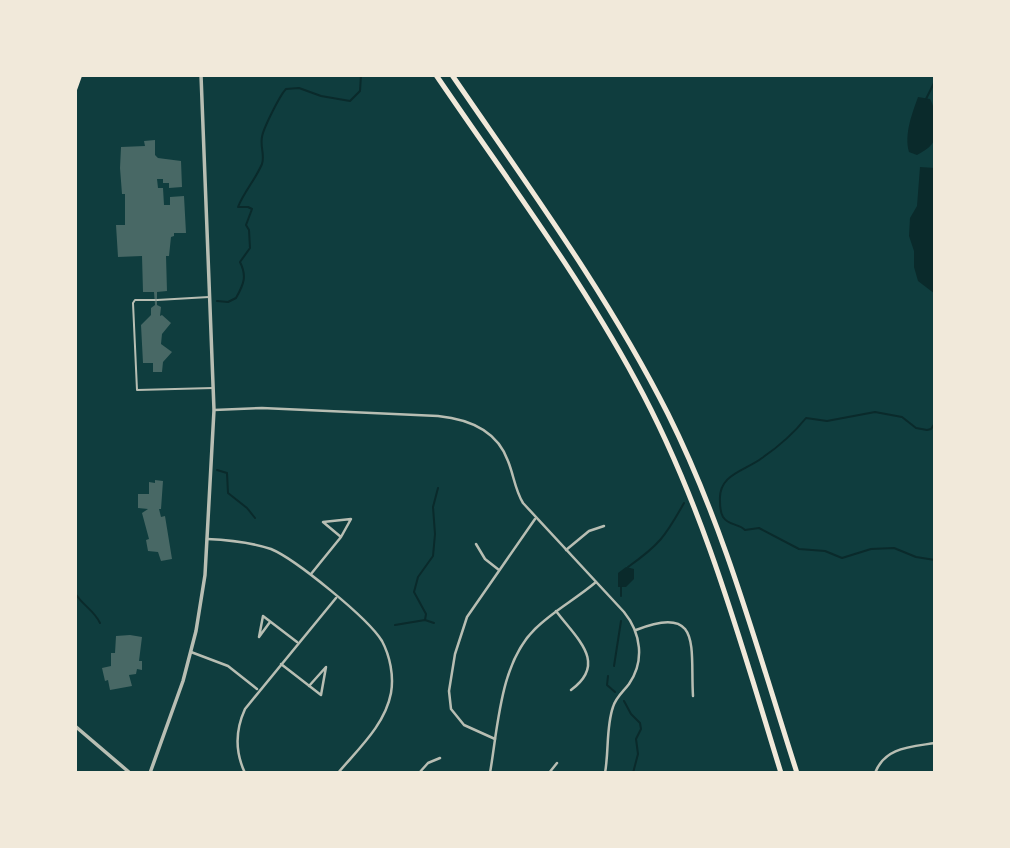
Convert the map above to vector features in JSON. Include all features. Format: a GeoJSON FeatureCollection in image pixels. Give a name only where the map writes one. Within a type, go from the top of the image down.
{"type":"FeatureCollection","features":[{"type":"Feature","properties":{"kind":"highway"},"geometry":{"type":"LineString","coordinates":[[436,75],[577,283],[637,382],[664,436],[713,556],[782,773]]}},
{"type":"Feature","properties":{"kind":"highway"},"geometry":{"type":"LineString","coordinates":[[452,75],[630,343],[669,416],[730,565],[797,773]]}},
{"type":"Feature","properties":{"kind":"main road"},"geometry":{"type":"LineString","coordinates":[[75,89],[80,75]]}},
{"type":"Feature","properties":{"kind":"street"},"geometry":{"type":"LineString","coordinates":[[150,773],[191,652],[201,604],[207,539],[214,388],[201,75]]}},
{"type":"Feature","properties":{"kind":"street"},"geometry":{"type":"LineString","coordinates":[[214,410],[262,408],[416,415],[467,421],[485,431],[502,448],[519,496],[535,519],[629,618],[636,630],[639,652],[636,672],[612,708],[606,773]]}},
{"type":"Feature","properties":{"kind":"street"},"geometry":{"type":"LineString","coordinates":[[311,575],[341,537],[351,519],[323,522],[341,537]]}},
{"type":"Feature","properties":{"kind":"street"},"geometry":{"type":"LineString","coordinates":[[495,739],[471,729],[459,720],[451,709],[449,697],[457,643],[463,626],[535,519]]}},
{"type":"Feature","properties":{"kind":"street"},"geometry":{"type":"LineString","coordinates":[[566,551],[589,531],[604,526]]}},
{"type":"Feature","properties":{"kind":"street"},"geometry":{"type":"LineString","coordinates":[[207,539],[240,541],[273,550],[311,575],[371,627],[381,640],[390,662],[392,685],[387,706],[376,727],[338,773]]}},
{"type":"Feature","properties":{"kind":"street"},"geometry":{"type":"LineString","coordinates":[[476,544],[485,559],[500,570]]}},
{"type":"Feature","properties":{"kind":"street"},"geometry":{"type":"LineString","coordinates":[[490,773],[506,682],[516,654],[529,634],[596,583]]}},
{"type":"Feature","properties":{"kind":"street"},"geometry":{"type":"LineString","coordinates":[[245,773],[237,747],[244,709],[336,597]]}},
{"type":"Feature","properties":{"kind":"street"},"geometry":{"type":"LineString","coordinates":[[556,611],[583,649],[589,663],[587,675],[571,690]]}},
{"type":"Feature","properties":{"kind":"street"},"geometry":{"type":"LineString","coordinates":[[271,622],[259,637],[262,616],[271,622],[298,643]]}},
{"type":"Feature","properties":{"kind":"street"},"geometry":{"type":"LineString","coordinates":[[636,630],[668,621],[678,622],[686,629],[690,640],[693,696]]}},
{"type":"Feature","properties":{"kind":"street"},"geometry":{"type":"LineString","coordinates":[[191,652],[228,666],[258,690]]}},
{"type":"Feature","properties":{"kind":"street"},"geometry":{"type":"LineString","coordinates":[[281,664],[309,687],[321,695],[326,667],[309,687]]}},
{"type":"Feature","properties":{"kind":"street"},"geometry":{"type":"LineString","coordinates":[[75,726],[130,773]]}},
{"type":"Feature","properties":{"kind":"street"},"geometry":{"type":"LineString","coordinates":[[875,773],[882,759],[892,752],[935,743]]}},
{"type":"Feature","properties":{"kind":"street"},"geometry":{"type":"LineString","coordinates":[[419,773],[428,763],[440,758]]}},
{"type":"Feature","properties":{"kind":"street"},"geometry":{"type":"LineString","coordinates":[[549,773],[557,763]]}},
{"type":"Feature","properties":{"kind":"lane"},"geometry":{"type":"LineString","coordinates":[[210,297],[135,300],[133,303],[137,390],[214,388]]}},
{"type":"Feature","properties":{"kind":"water"},"geometry":{"type":"Polygon","coordinates":[[[918,97],[930,99],[936,128],[932,144],[917,155],[909,152],[907,138],[918,97]]]}},
{"type":"Feature","properties":{"kind":"water"},"geometry":{"type":"Polygon","coordinates":[[[920,167],[935,168],[935,294],[918,281],[909,236],[910,218],[917,206],[920,167]]]}},
{"type":"Feature","properties":{"kind":"water"},"geometry":{"type":"Polygon","coordinates":[[[626,567],[634,569],[634,579],[626,587],[618,587],[618,573],[626,567]]]}},
{"type":"Feature","properties":{"kind":"building"},"geometry":{"type":"Polygon","coordinates":[[[155,140],[155,155],[158,158],[181,161],[182,187],[169,188],[169,183],[157,179],[158,188],[163,188],[164,205],[170,205],[170,197],[184,196],[186,233],[174,233],[171,237],[169,256],[166,256],[167,291],[157,292],[157,305],[161,307],[160,316],[171,323],[162,334],[161,344],[172,352],[163,362],[162,372],[153,372],[153,363],[143,363],[141,325],[151,315],[151,308],[155,305],[154,292],[143,292],[142,256],[118,257],[116,225],[125,225],[121,147],[145,146],[144,141],[155,140]]]}},
{"type":"Feature","properties":{"kind":"building"},"geometry":{"type":"Polygon","coordinates":[[[155,480],[163,481],[159,509],[161,517],[165,516],[172,559],[161,561],[158,552],[148,551],[146,540],[149,539],[142,513],[148,509],[138,508],[138,494],[149,494],[149,482],[155,483],[155,480]]]}},
{"type":"Feature","properties":{"kind":"building"},"geometry":{"type":"Polygon","coordinates":[[[116,636],[142,637],[139,661],[142,661],[142,670],[137,669],[136,674],[129,675],[132,686],[110,690],[102,668],[111,666],[111,653],[115,653],[116,636]]]}},
{"type":"Feature","properties":{"kind":"waterway"},"geometry":{"type":"LineString","coordinates":[[217,301],[228,302],[236,298],[243,284],[240,262],[250,248],[246,225],[252,209],[238,207],[262,164],[263,133],[283,92],[286,89],[299,88],[321,96],[350,101],[360,91],[361,75]]}},
{"type":"Feature","properties":{"kind":"waterway"},"geometry":{"type":"LineString","coordinates":[[926,99],[935,81]]}},
{"type":"Feature","properties":{"kind":"waterway"},"geometry":{"type":"LineString","coordinates":[[935,423],[931,429],[916,428],[902,417],[875,412],[827,421],[806,418],[774,449],[728,479],[723,485],[720,501],[721,513],[728,522],[745,530],[759,528],[799,549],[825,551],[842,558],[871,549],[894,548],[916,557],[935,560]]}},
{"type":"Feature","properties":{"kind":"waterway"},"geometry":{"type":"LineString","coordinates":[[217,470],[227,473],[228,493],[255,518]]}},
{"type":"Feature","properties":{"kind":"waterway"},"geometry":{"type":"LineString","coordinates":[[425,620],[426,614],[414,592],[418,577],[433,556],[433,507],[438,488]]}},
{"type":"Feature","properties":{"kind":"waterway"},"geometry":{"type":"LineString","coordinates":[[628,567],[660,540],[684,503]]}},
{"type":"Feature","properties":{"kind":"waterway"},"geometry":{"type":"LineString","coordinates":[[621,587],[621,596]]}},
{"type":"Feature","properties":{"kind":"waterway"},"geometry":{"type":"LineString","coordinates":[[75,593],[100,623]]}},
{"type":"Feature","properties":{"kind":"waterway"},"geometry":{"type":"LineString","coordinates":[[395,625],[425,620],[434,623]]}},
{"type":"Feature","properties":{"kind":"waterway"},"geometry":{"type":"LineString","coordinates":[[614,666],[621,621]]}},
{"type":"Feature","properties":{"kind":"waterway"},"geometry":{"type":"LineString","coordinates":[[608,676],[607,685],[615,692]]}},
{"type":"Feature","properties":{"kind":"waterway"},"geometry":{"type":"LineString","coordinates":[[624,701],[640,723],[641,729],[636,739],[638,754],[633,773]]}}]}
